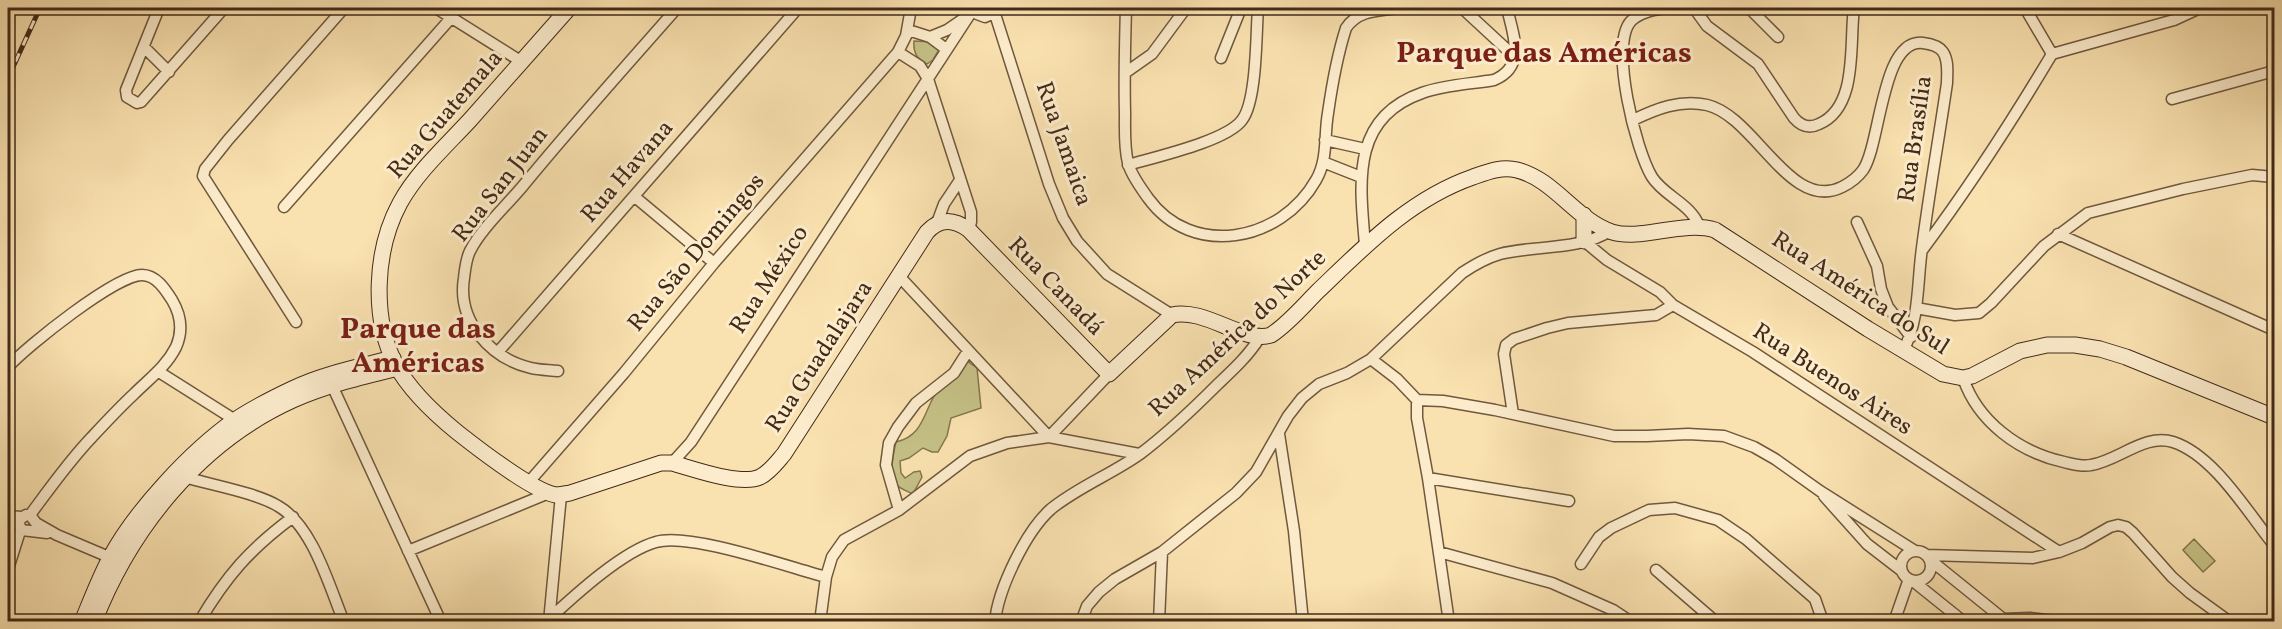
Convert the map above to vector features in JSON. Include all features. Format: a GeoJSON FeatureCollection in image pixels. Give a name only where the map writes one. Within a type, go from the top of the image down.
{"type":"FeatureCollection","features":[{"type":"Feature","properties":{"kind":"street"},"geometry":{"type":"LineString","coordinates":[[159,8],[126,90],[127,97],[137,103],[141,102],[169,72],[224,8]]}},
{"type":"Feature","properties":{"kind":"street"},"geometry":{"type":"LineString","coordinates":[[296,322],[202,176],[228,140],[344,8]]}},
{"type":"Feature","properties":{"kind":"street"},"geometry":{"type":"LineString","coordinates":[[436,8],[522,62]]}},
{"type":"Feature","properties":{"kind":"street","name":"Rua Guatemala"},"geometry":{"type":"LineString","coordinates":[[560,493],[529,482],[504,466],[444,421],[423,400],[395,363],[383,328],[380,298],[385,249],[396,211],[434,159],[568,8]]}},
{"type":"Feature","properties":{"kind":"street","name":"Rua San Juan"},"geometry":{"type":"LineString","coordinates":[[558,370],[533,369],[498,352],[480,338],[469,321],[464,305],[463,286],[470,251],[536,170],[677,8]]}},
{"type":"Feature","properties":{"kind":"street","name":"Rua Havana"},"geometry":{"type":"LineString","coordinates":[[498,352],[791,13],[798,8]]}},
{"type":"Feature","properties":{"kind":"street","name":"Rua São Domingos"},"geometry":{"type":"LineString","coordinates":[[529,482],[714,263],[898,51],[908,30],[911,8]]}},
{"type":"Feature","properties":{"kind":"street"},"geometry":{"type":"LineString","coordinates":[[1126,8],[1125,120],[1128,165],[1139,187],[1166,218],[1194,233],[1223,237],[1241,235],[1282,217],[1307,194],[1316,181],[1323,162],[1327,115],[1346,28],[1351,20],[1363,13],[1398,8]]}},
{"type":"Feature","properties":{"kind":"street"},"geometry":{"type":"LineString","coordinates":[[1125,73],[1152,54],[1186,8]]}},
{"type":"Feature","properties":{"kind":"street"},"geometry":{"type":"LineString","coordinates":[[1221,58],[1241,8]]}},
{"type":"Feature","properties":{"kind":"street"},"geometry":{"type":"LineString","coordinates":[[1128,165],[1225,135],[1242,121],[1251,98],[1258,8]]}},
{"type":"Feature","properties":{"kind":"street"},"geometry":{"type":"LineString","coordinates":[[1462,8],[1515,57]]}},
{"type":"Feature","properties":{"kind":"street"},"geometry":{"type":"LineString","coordinates":[[1365,245],[1361,177],[1365,149],[1379,122],[1401,102],[1422,93],[1494,80],[1505,75],[1512,67],[1515,57],[1507,8]]}},
{"type":"Feature","properties":{"kind":"street"},"geometry":{"type":"LineString","coordinates":[[1665,8],[1637,16],[1632,20],[1625,34],[1623,72],[1632,120],[1646,165],[1653,179],[1690,212],[1699,226]]}},
{"type":"Feature","properties":{"kind":"street"},"geometry":{"type":"LineString","coordinates":[[1694,8],[1707,26],[1758,64],[1794,118],[1807,127],[1819,124],[1828,118],[1837,108],[1847,88],[1854,8]]}},
{"type":"Feature","properties":{"kind":"street"},"geometry":{"type":"LineString","coordinates":[[1749,8],[1778,37]]}},
{"type":"Feature","properties":{"kind":"street"},"geometry":{"type":"LineString","coordinates":[[2025,8],[2052,54]]}},
{"type":"Feature","properties":{"kind":"street"},"geometry":{"type":"LineString","coordinates":[[1921,251],[1986,160],[2052,54],[2174,20],[2191,9]]}},
{"type":"Feature","properties":{"kind":"street","name":"Rua México"},"geometry":{"type":"LineString","coordinates":[[672,463],[691,442],[966,17],[984,11]]}},
{"type":"Feature","properties":{"kind":"street","name":"Rua México"},"geometry":{"type":"LineString","coordinates":[[959,28],[984,11]]}},
{"type":"Feature","properties":{"kind":"street","name":"Rua Jamaica"},"geometry":{"type":"LineString","coordinates":[[984,11],[1000,28],[1049,184],[1063,218],[1077,241],[1107,274],[1172,315],[1179,313],[1203,318],[1260,337]]}},
{"type":"Feature","properties":{"kind":"street"},"geometry":{"type":"LineString","coordinates":[[930,37],[947,30],[966,17]]}},
{"type":"Feature","properties":{"kind":"street"},"geometry":{"type":"LineString","coordinates":[[284,207],[451,18]]}},
{"type":"Feature","properties":{"kind":"street"},"geometry":{"type":"LineString","coordinates":[[908,30],[930,37],[946,49]]}},
{"type":"Feature","properties":{"kind":"street","name":"Rua Brasília"},"geometry":{"type":"LineString","coordinates":[[1632,120],[1680,103],[1699,104],[1719,109],[1738,122],[1791,177],[1817,192],[1829,191],[1850,182],[1864,169],[1892,68],[1901,52],[1911,44],[1921,43],[1933,45],[1945,55],[1947,83],[1921,251],[1916,308],[1911,337],[1903,351]]}},
{"type":"Feature","properties":{"kind":"street"},"geometry":{"type":"LineString","coordinates":[[144,47],[169,72]]}},
{"type":"Feature","properties":{"kind":"street"},"geometry":{"type":"LineString","coordinates":[[898,51],[920,66],[928,79],[971,212],[969,230],[957,223],[937,223]]}},
{"type":"Feature","properties":{"kind":"street"},"geometry":{"type":"LineString","coordinates":[[2172,99],[2274,71]]}},
{"type":"Feature","properties":{"kind":"street"},"geometry":{"type":"LineString","coordinates":[[1325,140],[1365,149]]}},
{"type":"Feature","properties":{"kind":"street"},"geometry":{"type":"LineString","coordinates":[[1323,162],[1361,177]]}},
{"type":"Feature","properties":{"kind":"street","name":"Rua América do Norte"},"geometry":{"type":"LineString","coordinates":[[995,621],[996,605],[1006,580],[1018,556],[1042,519],[1061,503],[1139,454],[1204,398],[1244,359],[1260,337],[1277,331],[1365,245],[1407,210],[1428,197],[1456,183],[1497,170],[1508,169],[1526,173],[1610,231],[1625,234],[1699,226]]}},
{"type":"Feature","properties":{"kind":"street"},"geometry":{"type":"LineString","coordinates":[[1916,308],[1955,315],[1979,313],[2058,234],[2076,220],[2101,209],[2252,175],[2274,177]]}},
{"type":"Feature","properties":{"kind":"street","name":"Rua Guadalajara"},"geometry":{"type":"LineString","coordinates":[[672,463],[738,479],[760,477],[772,468],[803,425],[927,232],[937,223],[944,204],[960,180]]}},
{"type":"Feature","properties":{"kind":"street"},"geometry":{"type":"LineString","coordinates":[[635,196],[714,263]]}},
{"type":"Feature","properties":{"kind":"street"},"geometry":{"type":"LineString","coordinates":[[1584,241],[1590,219]]}},
{"type":"Feature","properties":{"kind":"street"},"geometry":{"type":"LineString","coordinates":[[1857,222],[1877,266],[1881,290],[1888,307],[1901,327],[1911,337]]}},
{"type":"Feature","properties":{"kind":"street","name":"Rua América do Sul"},"geometry":{"type":"LineString","coordinates":[[1699,226],[1725,235],[1903,351],[1943,374],[1963,378],[1968,393],[1981,411],[1999,431],[2022,447],[2057,460],[2088,466],[2156,440],[2166,440],[2186,447],[2197,454],[2220,477],[2274,545]]}},
{"type":"Feature","properties":{"kind":"street","name":"Rua Canadá"},"geometry":{"type":"LineString","coordinates":[[969,230],[1109,374]]}},
{"type":"Feature","properties":{"kind":"street"},"geometry":{"type":"LineString","coordinates":[[1081,621],[1087,606],[1099,592],[1115,579],[1162,552],[1236,493],[1256,472],[1295,406],[1310,391],[1319,384],[1357,369],[1371,359],[1462,273],[1479,262],[1501,254],[1594,239],[1610,231]]}},
{"type":"Feature","properties":{"kind":"street"},"geometry":{"type":"LineString","coordinates":[[2058,234],[2274,330]]}},
{"type":"Feature","properties":{"kind":"street","name":"Rua Buenos Aires"},"geometry":{"type":"LineString","coordinates":[[1584,241],[1607,260],[1660,292],[1673,305],[1753,352],[2059,552]]}},
{"type":"Feature","properties":{"kind":"street"},"geometry":{"type":"LineString","coordinates":[[8,367],[42,336],[111,287],[134,276],[142,275],[157,280],[177,309],[181,325],[175,349],[159,372],[133,394],[91,438],[52,486],[28,524],[9,565]]}},
{"type":"Feature","properties":{"kind":"street"},"geometry":{"type":"LineString","coordinates":[[899,276],[1049,437]]}},
{"type":"Feature","properties":{"kind":"street"},"geometry":{"type":"LineString","coordinates":[[1513,414],[1504,354],[1506,345],[1515,339],[1568,323],[1656,315],[1673,305]]}},
{"type":"Feature","properties":{"kind":"street"},"geometry":{"type":"LineString","coordinates":[[1049,437],[1109,374],[1172,315]]}},
{"type":"Feature","properties":{"kind":"street"},"geometry":{"type":"LineString","coordinates":[[1963,378],[1980,372],[2020,351],[2047,345],[2075,345],[2100,349],[2126,357],[2274,417]]}},
{"type":"Feature","properties":{"kind":"street"},"geometry":{"type":"LineString","coordinates":[[899,510],[886,465],[889,443],[916,403],[954,373],[968,351]]}},
{"type":"Feature","properties":{"kind":"street"},"geometry":{"type":"LineString","coordinates":[[1371,359],[1398,379],[1417,400],[1417,418],[1449,621]]}},
{"type":"Feature","properties":{"kind":"street"},"geometry":{"type":"LineString","coordinates":[[82,621],[148,504],[210,440],[235,420],[293,388],[395,363]]}},
{"type":"Feature","properties":{"kind":"street"},"geometry":{"type":"LineString","coordinates":[[159,372],[235,420]]}},
{"type":"Feature","properties":{"kind":"street"},"geometry":{"type":"LineString","coordinates":[[94,621],[115,560],[185,477],[225,442],[258,418],[329,380]]}},
{"type":"Feature","properties":{"kind":"street"},"geometry":{"type":"LineString","coordinates":[[329,380],[441,621]]}},
{"type":"Feature","properties":{"kind":"street"},"geometry":{"type":"LineString","coordinates":[[1417,400],[1443,401],[1614,436],[1724,435],[1754,447],[1775,459],[1820,491],[1928,557],[2006,620],[2064,621]]}},
{"type":"Feature","properties":{"kind":"street"},"geometry":{"type":"LineString","coordinates":[[1279,434],[1294,531],[1303,621]]}},
{"type":"Feature","properties":{"kind":"street"},"geometry":{"type":"LineString","coordinates":[[820,621],[826,577],[832,557],[844,540],[899,510],[970,456],[1007,443],[1049,437],[1139,454]]}},
{"type":"Feature","properties":{"kind":"street"},"geometry":{"type":"LineString","coordinates":[[408,551],[560,493],[649,466],[672,463]]}},
{"type":"Feature","properties":{"kind":"street"},"geometry":{"type":"LineString","coordinates":[[185,477],[267,501],[293,517],[308,537],[344,621]]}},
{"type":"Feature","properties":{"kind":"street"},"geometry":{"type":"LineString","coordinates":[[1428,478],[1569,501]]}},
{"type":"Feature","properties":{"kind":"street"},"geometry":{"type":"LineString","coordinates":[[1820,491],[1867,544],[1964,621]]}},
{"type":"Feature","properties":{"kind":"street"},"geometry":{"type":"LineString","coordinates":[[549,620],[560,493]]}},
{"type":"Feature","properties":{"kind":"street"},"geometry":{"type":"LineString","coordinates":[[1581,564],[1599,537],[1611,528],[1649,510],[1675,508],[1718,520],[1746,539],[1815,600],[1823,621]]}},
{"type":"Feature","properties":{"kind":"street"},"geometry":{"type":"LineString","coordinates":[[8,516],[115,560]]}},
{"type":"Feature","properties":{"kind":"street"},"geometry":{"type":"LineString","coordinates":[[199,621],[219,588],[242,560],[266,537],[293,517]]}},
{"type":"Feature","properties":{"kind":"street"},"geometry":{"type":"LineString","coordinates":[[8,521],[28,524]]}},
{"type":"Feature","properties":{"kind":"street"},"geometry":{"type":"LineString","coordinates":[[1928,557],[2033,558],[2059,552],[2118,525],[2126,527],[2172,577],[2199,600],[2230,621]]}},
{"type":"Feature","properties":{"kind":"street"},"geometry":{"type":"LineString","coordinates":[[549,620],[588,584],[639,548],[667,540],[677,539],[705,544],[826,577]]}},
{"type":"Feature","properties":{"kind":"street"},"geometry":{"type":"LineString","coordinates":[[1894,621],[1908,577],[1902,562],[1904,556],[1915,551]]}},
{"type":"Feature","properties":{"kind":"street"},"geometry":{"type":"LineString","coordinates":[[1159,621],[1162,552]]}},
{"type":"Feature","properties":{"kind":"street"},"geometry":{"type":"LineString","coordinates":[[1439,552],[1534,578],[1591,599],[1630,621]]}},
{"type":"Feature","properties":{"kind":"street"},"geometry":{"type":"LineString","coordinates":[[1908,577],[1924,579],[1928,575],[1930,570],[1928,557]]}},
{"type":"Feature","properties":{"kind":"street"},"geometry":{"type":"LineString","coordinates":[[1656,570],[1716,621]]}},
{"type":"Feature","properties":{"kind":"shaded area"},"geometry":{"type":"Polygon","coordinates":[[[914,41],[934,42],[940,48],[933,60],[927,64],[916,55],[914,41]]]}},
{"type":"Feature","properties":{"kind":"shaded area"},"geometry":{"type":"Polygon","coordinates":[[[967,361],[977,368],[981,408],[951,418],[947,436],[938,452],[923,448],[909,458],[900,461],[901,473],[905,478],[920,471],[922,477],[913,494],[903,490],[895,483],[892,474],[896,442],[914,433],[942,384],[967,361]]]}},
{"type":"Feature","properties":{"kind":"shaded area"},"geometry":{"type":"Polygon","coordinates":[[[2194,539],[2215,561],[2203,572],[2183,550],[2194,539]]]}},
{"type":"Feature","properties":{"kind":"railway"},"geometry":{"type":"LineString","coordinates":[[8,78],[40,8]]}},
{"type":"Feature","properties":{"kind":"district","name":"Parque das Américas"},"geometry":{"type":"Point","coordinates":[1544,54]}},
{"type":"Feature","properties":{"kind":"district","name":"Parque das Américas"},"geometry":{"type":"Point","coordinates":[418,347]}}]}
